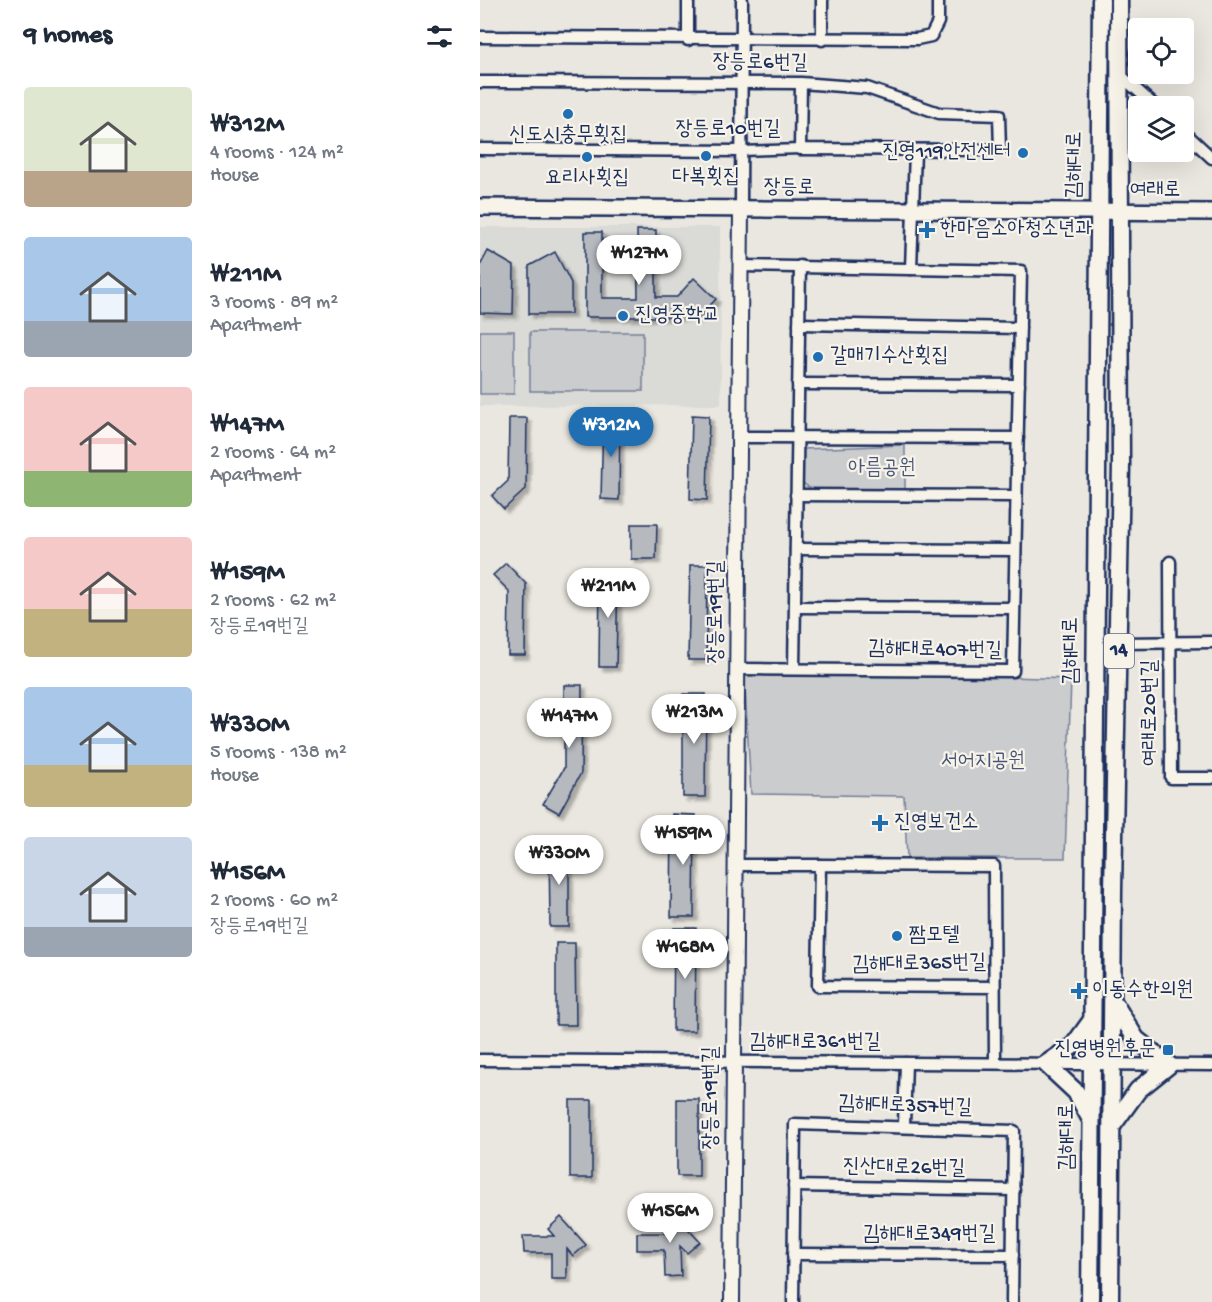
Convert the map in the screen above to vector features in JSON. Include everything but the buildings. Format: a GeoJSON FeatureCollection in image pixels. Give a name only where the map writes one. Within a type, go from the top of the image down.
{"type":"FeatureCollection","features":[{"type":"Feature","properties":{"kind":"main road","name":"김해대로"},"geometry":{"type":"LineString","coordinates":[[1090,1302],[1101,0]]}},
{"type":"Feature","properties":{"kind":"main road","name":"김해대로"},"geometry":{"type":"LineString","coordinates":[[1110,1302],[1114,1064],[1113,890],[1121,465],[1119,0]]}},
{"type":"Feature","properties":{"kind":"main road","name":"장등로"},"geometry":{"type":"LineString","coordinates":[[480,207],[1098,212]]}},
{"type":"Feature","properties":{"kind":"main road","name":"여래로"},"geometry":{"type":"LineString","coordinates":[[1098,212],[1212,212]]}},
{"type":"Feature","properties":{"kind":"main road"},"geometry":{"type":"LineString","coordinates":[[1112,1127],[1138,1090],[1169,1065],[1136,1039],[1113,1002]]}},
{"type":"Feature","properties":{"kind":"main road"},"geometry":{"type":"LineString","coordinates":[[1091,1120],[1076,1092],[1046,1064],[1074,1045],[1092,1020]]}},
{"type":"Feature","properties":{"kind":"street"},"geometry":{"type":"LineString","coordinates":[[688,0],[688,40]]}},
{"type":"Feature","properties":{"kind":"street"},"geometry":{"type":"LineString","coordinates":[[741,209],[742,0]]}},
{"type":"Feature","properties":{"kind":"street"},"geometry":{"type":"LineString","coordinates":[[822,0],[822,40]]}},
{"type":"Feature","properties":{"kind":"street"},"geometry":{"type":"LineString","coordinates":[[480,37],[688,40],[917,39],[931,36],[938,22],[938,0]]}},
{"type":"Feature","properties":{"kind":"street"},"geometry":{"type":"LineString","coordinates":[[1118,73],[1144,96]]}},
{"type":"Feature","properties":{"kind":"street","name":"장등로6번길"},"geometry":{"type":"LineString","coordinates":[[480,82],[801,83],[867,88],[939,113],[999,115],[1000,150]]}},
{"type":"Feature","properties":{"kind":"street"},"geometry":{"type":"LineString","coordinates":[[800,149],[801,83]]}},
{"type":"Feature","properties":{"kind":"street"},"geometry":{"type":"LineString","coordinates":[[1194,141],[1212,158]]}},
{"type":"Feature","properties":{"kind":"street","name":"장등로10번길"},"geometry":{"type":"LineString","coordinates":[[480,149],[1000,150]]}},
{"type":"Feature","properties":{"kind":"street"},"geometry":{"type":"LineString","coordinates":[[911,269],[915,151]]}},
{"type":"Feature","properties":{"kind":"street","name":"장등로19번길"},"geometry":{"type":"LineString","coordinates":[[732,1302],[741,209]]}},
{"type":"Feature","properties":{"kind":"street","name":"김해대로407번길"},"geometry":{"type":"LineString","coordinates":[[737,669],[1013,671],[1021,271],[740,266]]}},
{"type":"Feature","properties":{"kind":"street"},"geometry":{"type":"LineString","coordinates":[[794,669],[800,266]]}},
{"type":"Feature","properties":{"kind":"street"},"geometry":{"type":"LineString","coordinates":[[799,324],[1020,328]]}},
{"type":"Feature","properties":{"kind":"street"},"geometry":{"type":"LineString","coordinates":[[798,384],[1019,386]]}},
{"type":"Feature","properties":{"kind":"street"},"geometry":{"type":"LineString","coordinates":[[739,437],[1018,438]]}},
{"type":"Feature","properties":{"kind":"street"},"geometry":{"type":"LineString","coordinates":[[796,495],[1017,496]]}},
{"type":"Feature","properties":{"kind":"street"},"geometry":{"type":"LineString","coordinates":[[796,549],[1015,550]]}},
{"type":"Feature","properties":{"kind":"street"},"geometry":{"type":"LineString","coordinates":[[1170,562],[1170,642]]}},
{"type":"Feature","properties":{"kind":"street","name":"김해대로407번길"},"geometry":{"type":"LineString","coordinates":[[795,607],[1014,608]]}},
{"type":"Feature","properties":{"kind":"street","name":"여래로20번길"},"geometry":{"type":"LineString","coordinates":[[1170,642],[1171,778],[1212,778]]}},
{"type":"Feature","properties":{"kind":"street"},"geometry":{"type":"LineString","coordinates":[[1119,643],[1212,642]]}},
{"type":"Feature","properties":{"kind":"street","name":"김해대로365번길"},"geometry":{"type":"LineString","coordinates":[[735,865],[820,865],[994,867],[994,987],[818,986],[820,865]]}},
{"type":"Feature","properties":{"kind":"street"},"geometry":{"type":"LineString","coordinates":[[994,987],[995,1063]]}},
{"type":"Feature","properties":{"kind":"street","name":"김해대로361번길"},"geometry":{"type":"LineString","coordinates":[[480,1060],[1114,1064]]}},
{"type":"Feature","properties":{"kind":"street"},"geometry":{"type":"LineString","coordinates":[[904,1125],[906,1063]]}},
{"type":"Feature","properties":{"kind":"street"},"geometry":{"type":"LineString","coordinates":[[1114,1064],[1212,1065]]}},
{"type":"Feature","properties":{"kind":"street","name":"김해대로357번길"},"geometry":{"type":"LineString","coordinates":[[794,1186],[795,1124],[904,1125],[1014,1131]]}},
{"type":"Feature","properties":{"kind":"street","name":"김해대로349번길"},"geometry":{"type":"LineString","coordinates":[[794,1254],[1013,1255],[1014,1131]]}},
{"type":"Feature","properties":{"kind":"street"},"geometry":{"type":"LineString","coordinates":[[793,1302],[794,1186]]}},
{"type":"Feature","properties":{"kind":"street","name":"진산대로26번길"},"geometry":{"type":"LineString","coordinates":[[794,1186],[1014,1190]]}},
{"type":"Feature","properties":{"kind":"street"},"geometry":{"type":"LineString","coordinates":[[1012,1302],[1013,1255]]}},
{"type":"Feature","properties":{"kind":"shaded area","name":"진영중학교"},"geometry":{"type":"Polygon","coordinates":[[[480,227],[720,227],[721,405],[480,406],[480,227]]]}},
{"type":"Feature","properties":{"kind":"green space"},"geometry":{"type":"Polygon","coordinates":[[[480,331],[514,331],[514,394],[480,394],[480,331]]]}},
{"type":"Feature","properties":{"kind":"green space"},"geometry":{"type":"Polygon","coordinates":[[[530,332],[643,332],[643,391],[530,391],[530,332]]]}},
{"type":"Feature","properties":{"kind":"green space","name":"아름공원"},"geometry":{"type":"Polygon","coordinates":[[[905,445],[905,492],[814,491],[803,483],[803,449],[905,445]]]}},
{"type":"Feature","properties":{"kind":"green space","name":"서어지공원"},"geometry":{"type":"Polygon","coordinates":[[[744,669],[1071,679],[1065,858],[907,858],[904,796],[751,794],[744,669]]]}},
{"type":"Feature","properties":{"kind":"place","name":"신도시충무횟집"},"geometry":{"type":"Point","coordinates":[568,114]}},
{"type":"Feature","properties":{"kind":"place","name":"진영119안전센터"},"geometry":{"type":"Point","coordinates":[1023,153]}},
{"type":"Feature","properties":{"kind":"place","name":"다복횟집"},"geometry":{"type":"Point","coordinates":[706,156]}},
{"type":"Feature","properties":{"kind":"place","name":"요리사횟집"},"geometry":{"type":"Point","coordinates":[587,157]}},
{"type":"Feature","properties":{"kind":"place","name":"한마음소아청소년과"},"geometry":{"type":"Point","coordinates":[927,230]}},
{"type":"Feature","properties":{"kind":"place","name":"진영중학교"},"geometry":{"type":"Point","coordinates":[623,316]}},
{"type":"Feature","properties":{"kind":"place","name":"갈매기수산횟집"},"geometry":{"type":"Point","coordinates":[818,357]}},
{"type":"Feature","properties":{"kind":"place","name":"진영보건소"},"geometry":{"type":"Point","coordinates":[880,823]}},
{"type":"Feature","properties":{"kind":"place","name":"짬모텔"},"geometry":{"type":"Point","coordinates":[897,936]}},
{"type":"Feature","properties":{"kind":"place","name":"이동수한의원"},"geometry":{"type":"Point","coordinates":[1079,991]}},
{"type":"Feature","properties":{"kind":"place","name":"진영병원후문"},"geometry":{"type":"Point","coordinates":[1168,1050]}}]}
